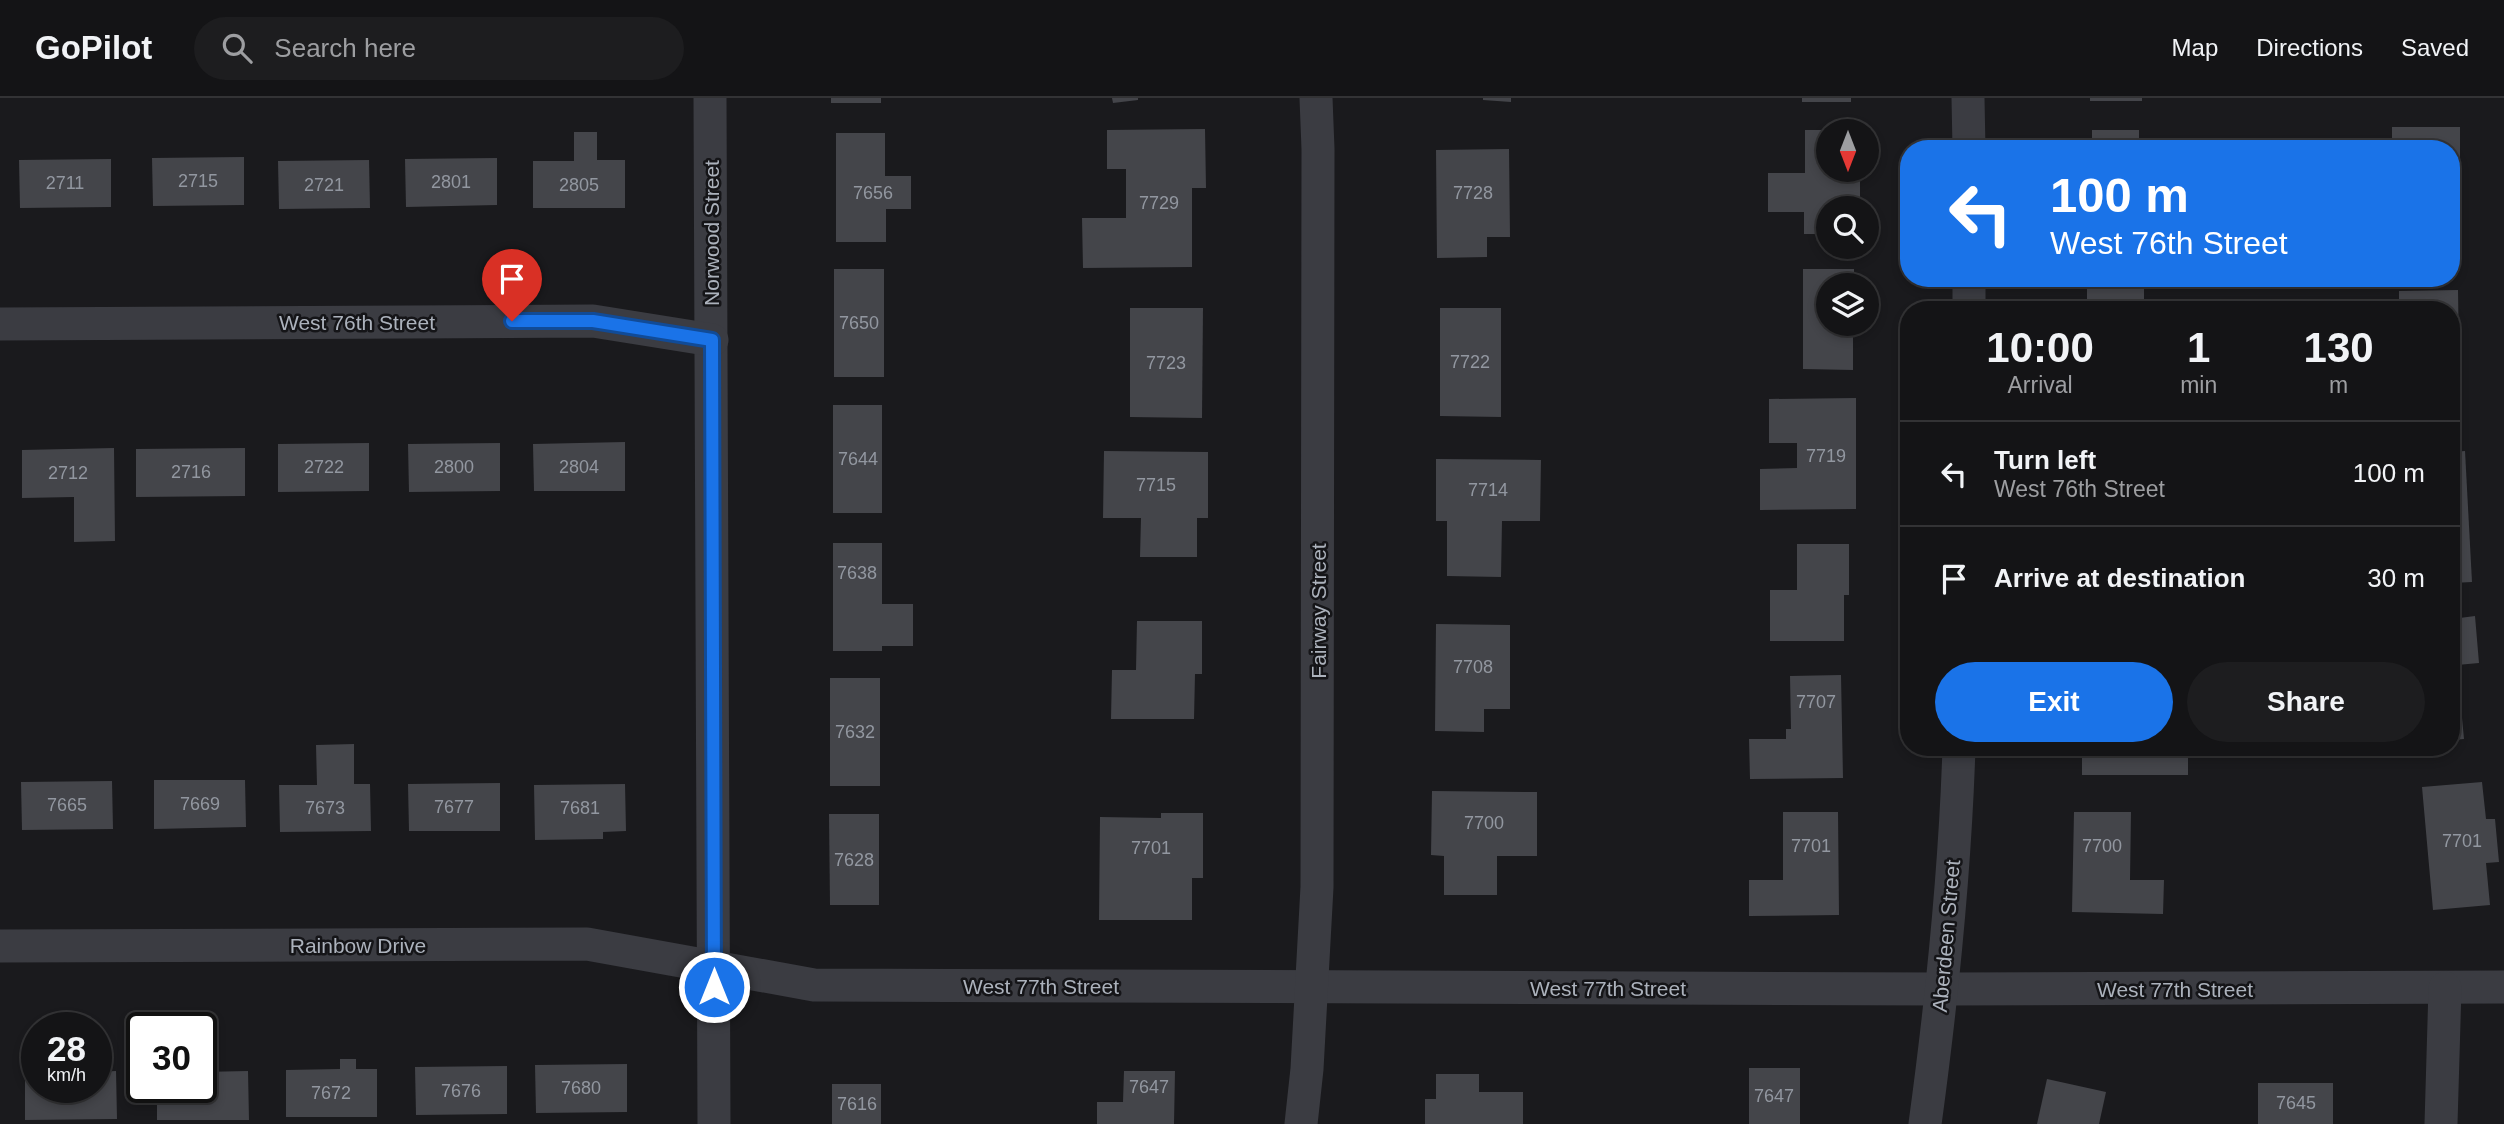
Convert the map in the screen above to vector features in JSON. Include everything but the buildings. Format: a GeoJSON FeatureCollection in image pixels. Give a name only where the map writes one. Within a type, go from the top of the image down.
{"type":"FeatureCollection","features":[{"type":"Feature","properties":{"kind":"street","name":"Norwood Street"},"geometry":{"type":"LineString","coordinates":[[710,98],[714,1124]]}},
{"type":"Feature","properties":{"kind":"street","name":"Fairway Street"},"geometry":{"type":"LineString","coordinates":[[1301,1124],[1317,887],[1318,149],[1315,98]]}},
{"type":"Feature","properties":{"kind":"street"},"geometry":{"type":"LineString","coordinates":[[1968,98],[1969,140]]}},
{"type":"Feature","properties":{"kind":"street","name":"West 76th Street"},"geometry":{"type":"LineString","coordinates":[[0,324],[593,321],[712,340]]}},
{"type":"Feature","properties":{"kind":"street","name":"Aberdeen Street"},"geometry":{"type":"LineString","coordinates":[[1925,1124],[1943,989],[1959,756]]}},
{"type":"Feature","properties":{"kind":"street","name":"Rainbow Drive"},"geometry":{"type":"LineString","coordinates":[[0,946],[587,944],[714,967]]}},
{"type":"Feature","properties":{"kind":"street","name":"West 77th Street"},"geometry":{"type":"LineString","coordinates":[[714,967],[814,985],[1943,989],[2504,987]]}},
{"type":"Feature","properties":{"kind":"street"},"geometry":{"type":"LineString","coordinates":[[2441,1124],[2445,988]]}},
{"type":"Feature","properties":{"kind":"route"},"geometry":{"type":"LineString","coordinates":[[512,321],[593,321],[712,340],[714,987]]}}]}
